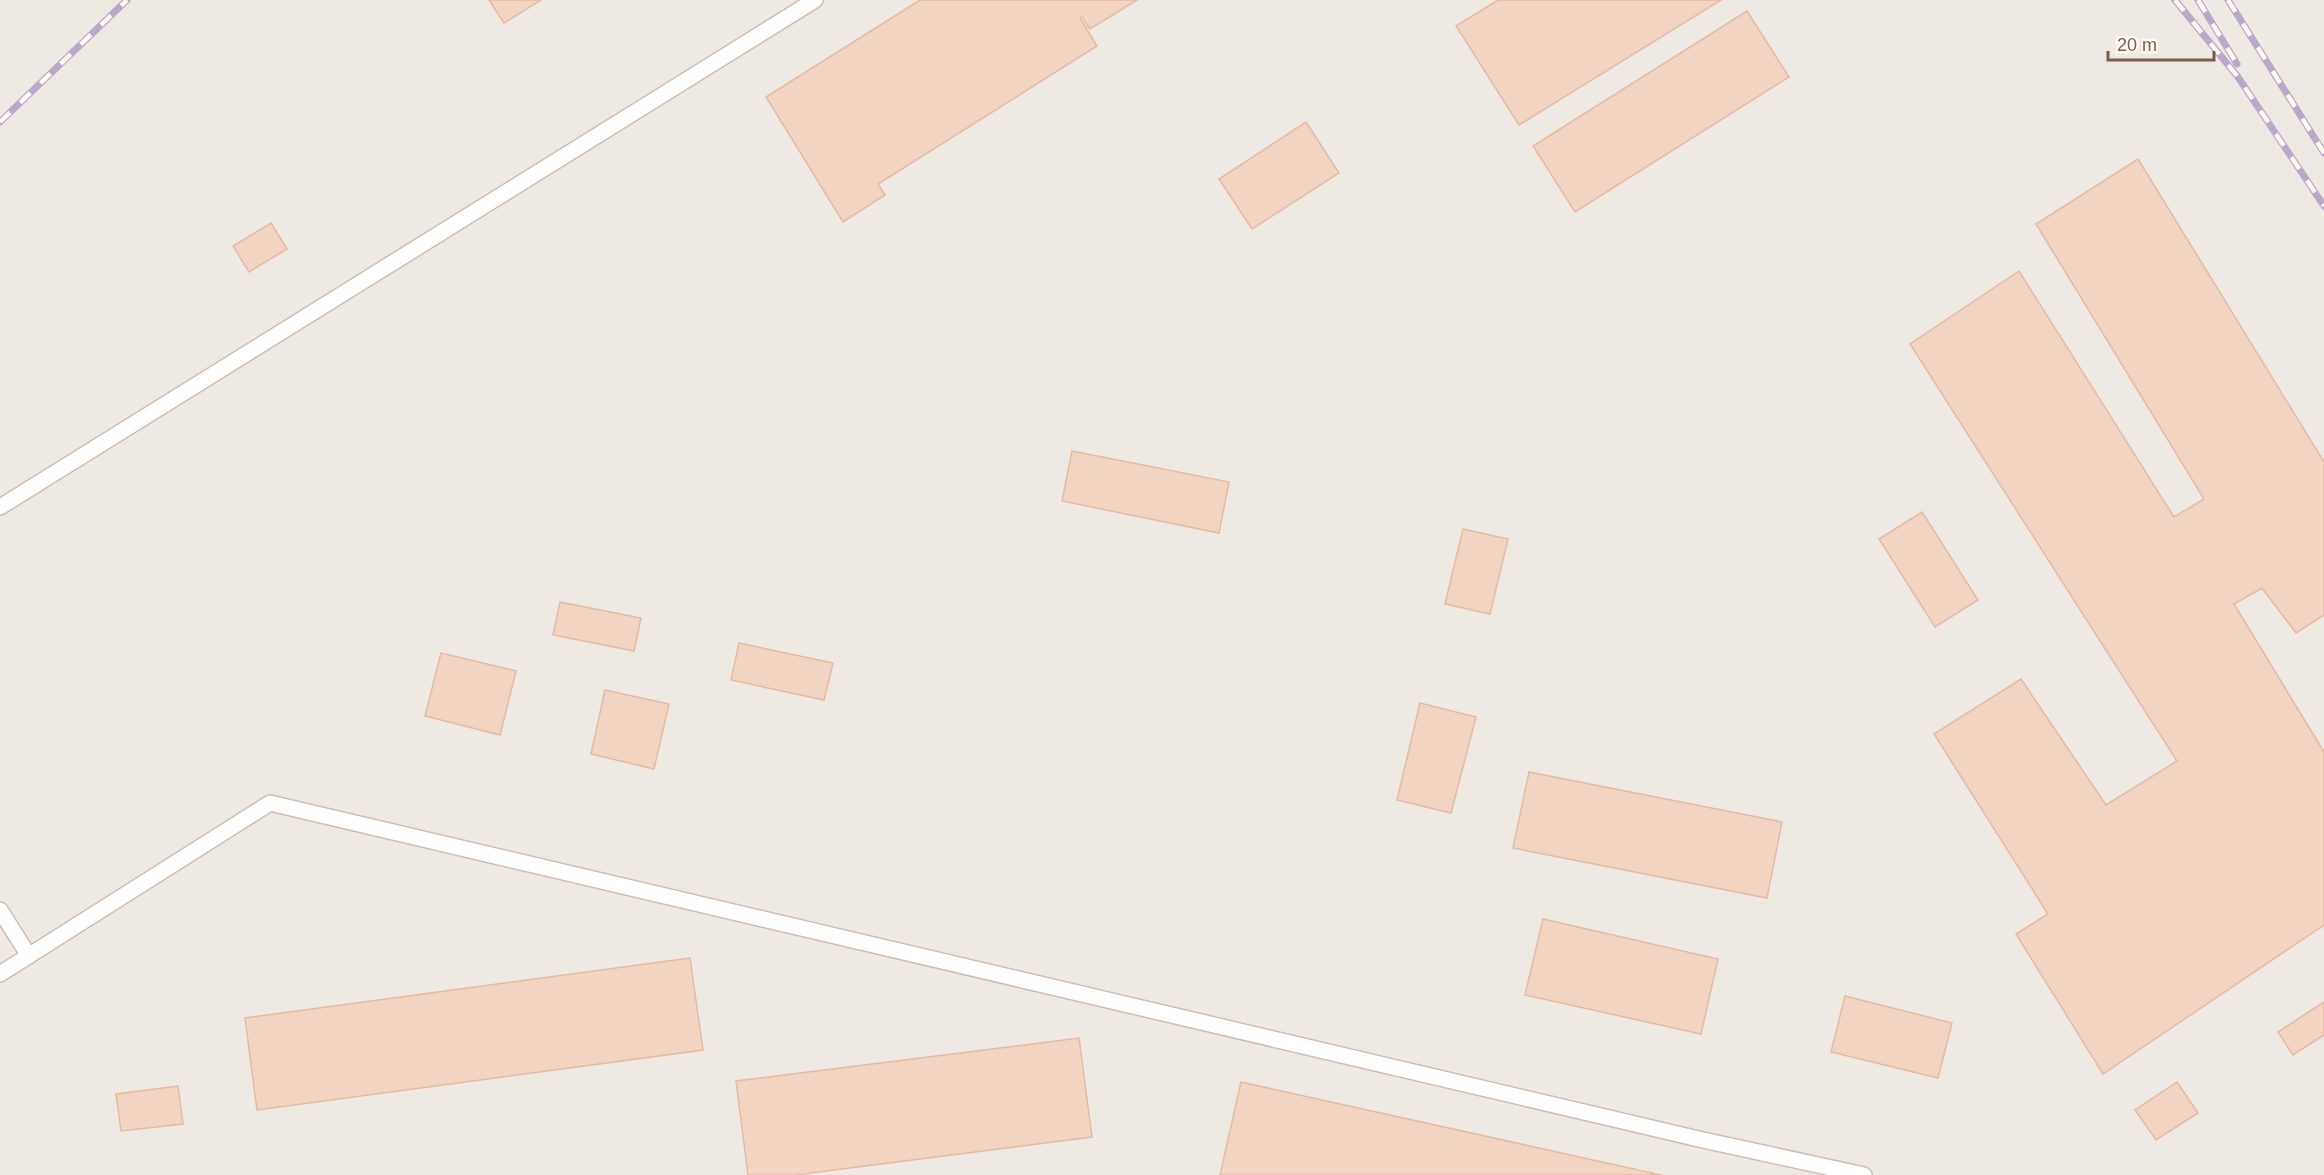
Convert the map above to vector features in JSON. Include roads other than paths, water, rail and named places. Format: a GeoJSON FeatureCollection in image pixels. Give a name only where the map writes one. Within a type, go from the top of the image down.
{"type":"FeatureCollection","features":[{"type":"Feature","properties":{"kind":"lane"},"geometry":{"type":"LineString","coordinates":[[0,507],[815,0]]}},
{"type":"Feature","properties":{"kind":"lane"},"geometry":{"type":"LineString","coordinates":[[0,974],[270,803],[1691,1137],[1864,1175]]}},
{"type":"Feature","properties":{"kind":"lane"},"geometry":{"type":"LineString","coordinates":[[0,910],[29,956]]}},
{"type":"Feature","properties":{"kind":"railway"},"geometry":{"type":"LineString","coordinates":[[0,122],[127,0]]}},
{"type":"Feature","properties":{"kind":"railway"},"geometry":{"type":"LineString","coordinates":[[2175,0],[2238,77],[2324,206]]}},
{"type":"Feature","properties":{"kind":"railway"},"geometry":{"type":"LineString","coordinates":[[2198,0],[2237,64]]}},
{"type":"Feature","properties":{"kind":"railway"},"geometry":{"type":"LineString","coordinates":[[2228,0],[2324,153]]}}]}
